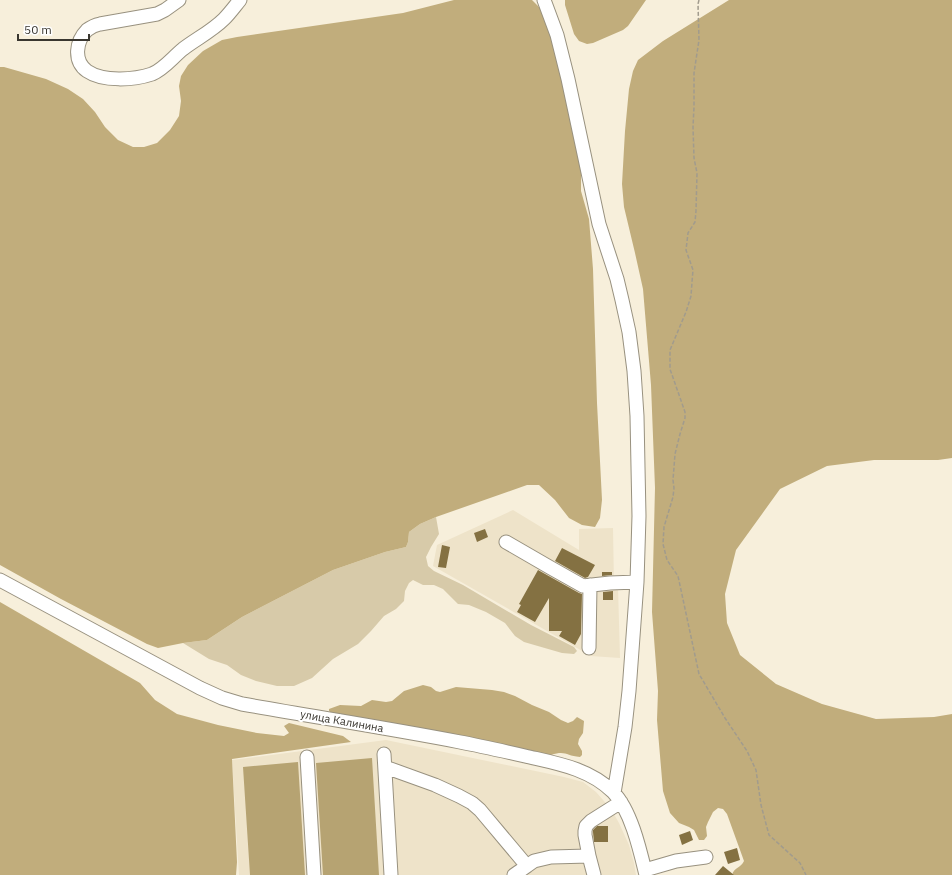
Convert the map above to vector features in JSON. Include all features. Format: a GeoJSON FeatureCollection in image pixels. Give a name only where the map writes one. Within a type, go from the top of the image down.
{"type":"FeatureCollection","features":[{"type":"Feature","properties":{"kind":"street"},"geometry":{"type":"LineString","coordinates":[[179,0],[157,14],[93,26],[80,40],[78,47],[79,61],[82,67],[94,75],[102,78],[128,79],[153,73],[160,70],[183,49],[224,19],[240,0]]}},
{"type":"Feature","properties":{"kind":"street"},"geometry":{"type":"LineString","coordinates":[[544,0],[557,35],[596,209],[617,279],[629,332],[634,371],[637,416],[639,516],[637,582],[630,691],[618,798],[591,821],[586,826],[585,831],[594,875]]}},
{"type":"Feature","properties":{"kind":"street"},"geometry":{"type":"LineString","coordinates":[[506,542],[583,586],[637,582]]}},
{"type":"Feature","properties":{"kind":"street","name":"улица Калинина"},"geometry":{"type":"LineString","coordinates":[[0,580],[200,688],[222,698],[242,704],[411,732],[477,745],[562,764],[587,774],[605,785],[618,798],[631,822],[645,873]]}},
{"type":"Feature","properties":{"kind":"street"},"geometry":{"type":"LineString","coordinates":[[589,648],[590,585]]}},
{"type":"Feature","properties":{"kind":"street"},"geometry":{"type":"LineString","coordinates":[[307,757],[314,875]]}},
{"type":"Feature","properties":{"kind":"street"},"geometry":{"type":"LineString","coordinates":[[391,875],[384,760],[472,803],[480,810],[527,866]]}},
{"type":"Feature","properties":{"kind":"street"},"geometry":{"type":"LineString","coordinates":[[514,875],[534,861],[551,857],[589,856]]}},
{"type":"Feature","properties":{"kind":"street"},"geometry":{"type":"LineString","coordinates":[[645,873],[676,861],[706,856]]}},
{"type":"Feature","properties":{"kind":"path"},"geometry":{"type":"LineString","coordinates":[[699,0],[699,40],[694,73],[693,127],[694,158],[697,173],[696,210],[695,222],[688,234],[686,250],[693,270],[691,296],[670,350],[670,369],[685,412],[685,418],[675,454],[673,497],[664,527],[663,544],[667,560],[678,576],[699,674],[747,752],[756,770],[761,805],[769,835],[800,863],[806,875]]}},
{"type":"Feature","properties":{"kind":"shaded area"},"geometry":{"type":"Polygon","coordinates":[[[454,0],[532,0],[540,8],[546,19],[558,64],[581,167],[581,191],[589,219],[593,269],[597,403],[602,500],[600,518],[595,527],[582,525],[569,518],[555,500],[539,485],[527,485],[420,524],[409,532],[406,547],[385,552],[333,570],[242,617],[207,640],[158,648],[147,644],[61,599],[0,565],[0,67],[46,79],[68,89],[83,99],[95,112],[105,127],[118,140],[133,147],[144,147],[157,143],[170,130],[179,116],[181,101],[179,86],[181,76],[188,65],[203,51],[222,40],[403,13],[454,0]]]}},
{"type":"Feature","properties":{"kind":"shaded area"},"geometry":{"type":"Polygon","coordinates":[[[565,0],[646,0],[628,26],[623,30],[593,43],[587,44],[579,41],[574,34],[565,5],[565,0]]]}},
{"type":"Feature","properties":{"kind":"shaded area"},"geometry":{"type":"Polygon","coordinates":[[[729,0],[952,0],[952,458],[938,460],[874,460],[827,466],[780,489],[736,550],[725,594],[727,623],[740,655],[776,684],[822,704],[876,719],[934,717],[952,714],[952,875],[732,875],[734,870],[744,861],[727,814],[723,809],[718,808],[713,812],[706,827],[707,836],[704,840],[699,840],[694,830],[679,823],[670,813],[663,791],[657,720],[658,691],[652,612],[655,488],[651,385],[643,289],[624,207],[622,184],[625,131],[629,89],[633,71],[638,60],[663,41],[729,0]]]}},
{"type":"Feature","properties":{"kind":"shaded area"},"geometry":{"type":"Polygon","coordinates":[[[513,510],[579,550],[579,529],[613,528],[614,586],[618,587],[620,658],[591,656],[433,566],[437,545],[513,510]]]}},
{"type":"Feature","properties":{"kind":"shaded area"},"geometry":{"type":"Polygon","coordinates":[[[436,517],[439,534],[426,557],[428,566],[434,571],[463,585],[531,625],[574,647],[577,651],[574,654],[562,653],[524,642],[515,636],[505,623],[486,612],[469,605],[458,604],[443,589],[434,585],[423,585],[413,580],[409,583],[405,591],[404,601],[396,609],[384,616],[358,644],[333,659],[312,678],[294,686],[277,686],[256,681],[241,675],[227,665],[209,659],[183,643],[207,640],[242,617],[333,570],[385,552],[406,547],[409,532],[420,524],[436,517]]]}},
{"type":"Feature","properties":{"kind":"shaded area"},"geometry":{"type":"Polygon","coordinates":[[[0,602],[140,683],[155,700],[177,714],[218,725],[257,733],[284,736],[289,733],[284,726],[289,723],[343,736],[351,742],[232,759],[237,862],[236,875],[0,875],[0,602]]]}},
{"type":"Feature","properties":{"kind":"shaded area"},"geometry":{"type":"Polygon","coordinates":[[[423,685],[440,692],[456,687],[504,692],[549,712],[568,723],[577,717],[584,721],[583,733],[578,744],[582,751],[582,755],[580,757],[560,753],[551,755],[333,714],[329,711],[329,709],[340,705],[361,706],[372,700],[386,702],[392,701],[404,691],[423,685]]]}},
{"type":"Feature","properties":{"kind":"shaded area"},"geometry":{"type":"Polygon","coordinates":[[[386,740],[583,782],[596,792],[611,809],[619,823],[629,845],[636,875],[239,875],[232,760],[386,740]]]}},
{"type":"Feature","properties":{"kind":"shaded area"},"geometry":{"type":"Polygon","coordinates":[[[372,758],[379,875],[323,875],[316,763],[372,758]]]}},
{"type":"Feature","properties":{"kind":"shaded area"},"geometry":{"type":"Polygon","coordinates":[[[298,762],[305,875],[250,875],[243,767],[298,762]]]}},
{"type":"Feature","properties":{"kind":"building"},"geometry":{"type":"Polygon","coordinates":[[[485,529],[488,537],[477,542],[474,533],[485,529]]]}},
{"type":"Feature","properties":{"kind":"building"},"geometry":{"type":"Polygon","coordinates":[[[442,545],[450,547],[446,568],[438,567],[442,545]]]}},
{"type":"Feature","properties":{"kind":"building"},"geometry":{"type":"Polygon","coordinates":[[[562,548],[595,565],[588,577],[585,578],[555,561],[562,548]]]}},
{"type":"Feature","properties":{"kind":"building"},"geometry":{"type":"Polygon","coordinates":[[[538,570],[582,594],[581,634],[575,645],[559,636],[562,631],[549,631],[549,598],[535,622],[517,612],[521,605],[519,604],[538,570]]]}},
{"type":"Feature","properties":{"kind":"building"},"geometry":{"type":"Polygon","coordinates":[[[602,572],[612,572],[612,575],[602,576],[602,572]]]}},
{"type":"Feature","properties":{"kind":"building"},"geometry":{"type":"Polygon","coordinates":[[[613,591],[613,600],[603,600],[603,592],[613,591]]]}},
{"type":"Feature","properties":{"kind":"building"},"geometry":{"type":"Polygon","coordinates":[[[597,826],[608,826],[608,842],[594,842],[593,830],[597,826]]]}},
{"type":"Feature","properties":{"kind":"building"},"geometry":{"type":"Polygon","coordinates":[[[690,831],[693,840],[682,845],[679,835],[690,831]]]}},
{"type":"Feature","properties":{"kind":"building"},"geometry":{"type":"Polygon","coordinates":[[[737,848],[740,860],[728,864],[724,852],[737,848]]]}},
{"type":"Feature","properties":{"kind":"building"},"geometry":{"type":"Polygon","coordinates":[[[723,866],[734,875],[715,875],[723,866]]]}}]}
